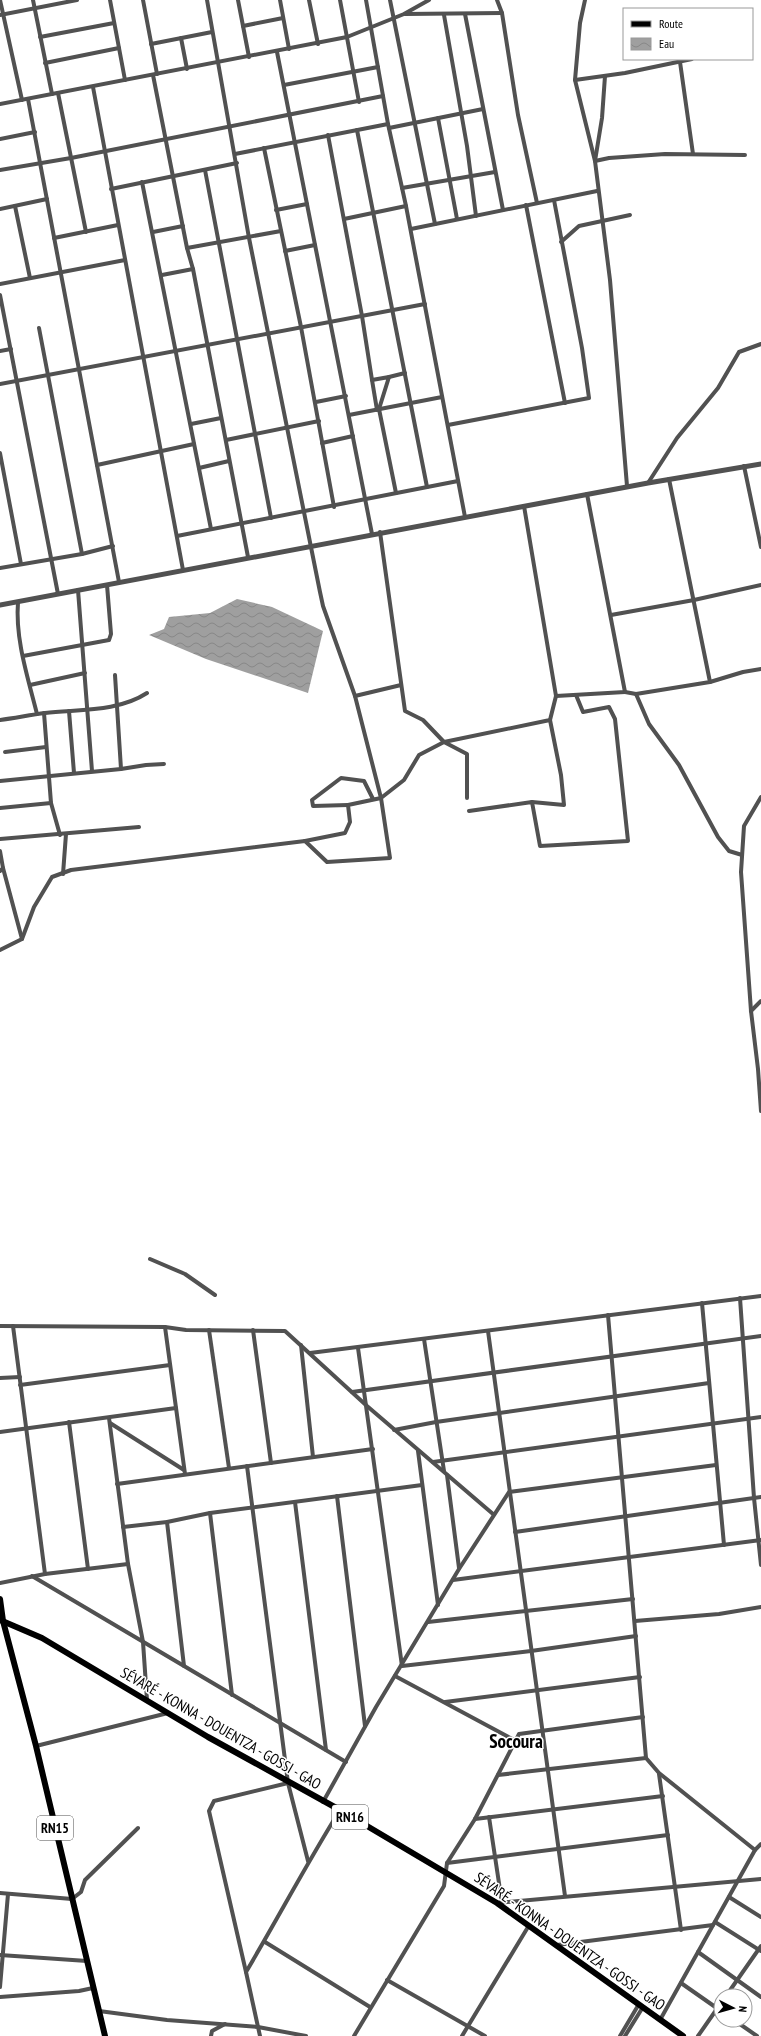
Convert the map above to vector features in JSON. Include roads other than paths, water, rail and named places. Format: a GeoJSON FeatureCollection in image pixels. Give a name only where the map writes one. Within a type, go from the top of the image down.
{"type":"FeatureCollection","features":[{"type":"Feature","properties":{"kind":"main road"},"geometry":{"type":"LineString","coordinates":[[0,1599],[2,1620]]}},
{"type":"Feature","properties":{"kind":"main road","name":"SÉVARÉ - KONNA - DOUENTZA - GOSSI - GAO"},"geometry":{"type":"LineString","coordinates":[[2,1620],[42,1638],[288,1783],[340,1810],[500,1903],[528,1927],[557,1945],[684,2036]]}},
{"type":"Feature","properties":{"kind":"main road","name":"RN15"},"geometry":{"type":"LineString","coordinates":[[2,1620],[36,1746],[105,2036]]}},
{"type":"Feature","properties":{"kind":"street"},"geometry":{"type":"LineString","coordinates":[[0,0],[1,15],[22,100]]}},
{"type":"Feature","properties":{"kind":"street"},"geometry":{"type":"LineString","coordinates":[[33,0],[52,94]]}},
{"type":"Feature","properties":{"kind":"street"},"geometry":{"type":"LineString","coordinates":[[1,15],[77,0]]}},
{"type":"Feature","properties":{"kind":"street"},"geometry":{"type":"LineString","coordinates":[[110,0],[125,80]]}},
{"type":"Feature","properties":{"kind":"street"},"geometry":{"type":"LineString","coordinates":[[143,0],[152,44],[155,75],[173,176],[208,345],[248,557]]}},
{"type":"Feature","properties":{"kind":"street"},"geometry":{"type":"LineString","coordinates":[[207,0],[249,238],[270,333],[303,512],[323,606],[355,696],[381,798],[390,858],[327,862],[305,841]]}},
{"type":"Feature","properties":{"kind":"street"},"geometry":{"type":"LineString","coordinates":[[239,0],[249,57]]}},
{"type":"Feature","properties":{"kind":"street"},"geometry":{"type":"LineString","coordinates":[[280,0],[289,49]]}},
{"type":"Feature","properties":{"kind":"street"},"geometry":{"type":"LineString","coordinates":[[310,0],[318,44]]}},
{"type":"Feature","properties":{"kind":"street"},"geometry":{"type":"LineString","coordinates":[[340,0],[359,102]]}},
{"type":"Feature","properties":{"kind":"street"},"geometry":{"type":"LineString","coordinates":[[366,0],[383,96],[406,206],[465,517]]}},
{"type":"Feature","properties":{"kind":"street"},"geometry":{"type":"LineString","coordinates":[[390,0],[434,224]]}},
{"type":"Feature","properties":{"kind":"street"},"geometry":{"type":"LineString","coordinates":[[0,104],[277,52],[347,37],[370,26],[404,14],[429,0]]}},
{"type":"Feature","properties":{"kind":"street"},"geometry":{"type":"LineString","coordinates":[[497,0],[502,14],[518,115],[537,203]]}},
{"type":"Feature","properties":{"kind":"street"},"geometry":{"type":"LineString","coordinates":[[585,0],[580,23],[575,80],[595,161],[597,191],[610,280],[627,486]]}},
{"type":"Feature","properties":{"kind":"street"},"geometry":{"type":"LineString","coordinates":[[404,14],[502,14]]}},
{"type":"Feature","properties":{"kind":"street"},"geometry":{"type":"LineString","coordinates":[[465,14],[503,210]]}},
{"type":"Feature","properties":{"kind":"street"},"geometry":{"type":"LineString","coordinates":[[444,15],[461,113],[476,216]]}},
{"type":"Feature","properties":{"kind":"street"},"geometry":{"type":"LineString","coordinates":[[243,26],[283,18]]}},
{"type":"Feature","properties":{"kind":"street"},"geometry":{"type":"LineString","coordinates":[[40,37],[114,23]]}},
{"type":"Feature","properties":{"kind":"street"},"geometry":{"type":"LineString","coordinates":[[152,44],[212,32]]}},
{"type":"Feature","properties":{"kind":"street"},"geometry":{"type":"LineString","coordinates":[[181,38],[187,69]]}},
{"type":"Feature","properties":{"kind":"street"},"geometry":{"type":"LineString","coordinates":[[46,63],[119,48]]}},
{"type":"Feature","properties":{"kind":"street"},"geometry":{"type":"LineString","coordinates":[[277,52],[350,415],[372,534]]}},
{"type":"Feature","properties":{"kind":"street"},"geometry":{"type":"LineString","coordinates":[[575,80],[605,76],[688,60]]}},
{"type":"Feature","properties":{"kind":"street"},"geometry":{"type":"LineString","coordinates":[[680,62],[693,154]]}},
{"type":"Feature","properties":{"kind":"street"},"geometry":{"type":"LineString","coordinates":[[284,85],[378,67]]}},
{"type":"Feature","properties":{"kind":"street"},"geometry":{"type":"LineString","coordinates":[[595,161],[602,118],[605,76]]}},
{"type":"Feature","properties":{"kind":"street"},"geometry":{"type":"LineString","coordinates":[[93,87],[183,570]]}},
{"type":"Feature","properties":{"kind":"street"},"geometry":{"type":"LineString","coordinates":[[58,93],[86,232]]}},
{"type":"Feature","properties":{"kind":"street"},"geometry":{"type":"LineString","coordinates":[[0,170],[40,162],[71,158],[104,150],[359,102],[383,96]]}},
{"type":"Feature","properties":{"kind":"street"},"geometry":{"type":"LineString","coordinates":[[28,99],[120,582]]}},
{"type":"Feature","properties":{"kind":"street"},"geometry":{"type":"LineString","coordinates":[[235,154],[328,135],[414,123],[483,109]]}},
{"type":"Feature","properties":{"kind":"street"},"geometry":{"type":"LineString","coordinates":[[438,118],[457,219]]}},
{"type":"Feature","properties":{"kind":"street"},"geometry":{"type":"LineString","coordinates":[[357,130],[427,487]]}},
{"type":"Feature","properties":{"kind":"street"},"geometry":{"type":"LineString","coordinates":[[0,139],[35,132]]}},
{"type":"Feature","properties":{"kind":"street"},"geometry":{"type":"LineString","coordinates":[[328,135],[362,316],[372,380],[396,493]]}},
{"type":"Feature","properties":{"kind":"street"},"geometry":{"type":"LineString","coordinates":[[264,148],[316,402],[334,507]]}},
{"type":"Feature","properties":{"kind":"street"},"geometry":{"type":"LineString","coordinates":[[595,161],[609,158],[693,154],[745,155]]}},
{"type":"Feature","properties":{"kind":"street"},"geometry":{"type":"LineString","coordinates":[[111,189],[236,163]]}},
{"type":"Feature","properties":{"kind":"street"},"geometry":{"type":"LineString","coordinates":[[205,170],[271,518]]}},
{"type":"Feature","properties":{"kind":"street"},"geometry":{"type":"LineString","coordinates":[[402,188],[496,172]]}},
{"type":"Feature","properties":{"kind":"street"},"geometry":{"type":"LineString","coordinates":[[142,182],[162,276],[211,529]]}},
{"type":"Feature","properties":{"kind":"street"},"geometry":{"type":"LineString","coordinates":[[410,229],[597,191]]}},
{"type":"Feature","properties":{"kind":"street"},"geometry":{"type":"LineString","coordinates":[[0,209],[47,199]]}},
{"type":"Feature","properties":{"kind":"street"},"geometry":{"type":"LineString","coordinates":[[448,425],[589,398],[582,348],[554,200]]}},
{"type":"Feature","properties":{"kind":"street"},"geometry":{"type":"LineString","coordinates":[[276,210],[307,204]]}},
{"type":"Feature","properties":{"kind":"street"},"geometry":{"type":"LineString","coordinates":[[526,205],[564,403]]}},
{"type":"Feature","properties":{"kind":"street"},"geometry":{"type":"LineString","coordinates":[[15,206],[30,278]]}},
{"type":"Feature","properties":{"kind":"street"},"geometry":{"type":"LineString","coordinates":[[344,218],[406,206]]}},
{"type":"Feature","properties":{"kind":"street"},"geometry":{"type":"LineString","coordinates":[[561,242],[579,226],[601,220],[630,215]]}},
{"type":"Feature","properties":{"kind":"street"},"geometry":{"type":"LineString","coordinates":[[54,238],[118,225]]}},
{"type":"Feature","properties":{"kind":"street"},"geometry":{"type":"LineString","coordinates":[[153,232],[183,226]]}},
{"type":"Feature","properties":{"kind":"street"},"geometry":{"type":"LineString","coordinates":[[187,248],[218,244],[281,231]]}},
{"type":"Feature","properties":{"kind":"street"},"geometry":{"type":"LineString","coordinates":[[285,251],[315,245]]}},
{"type":"Feature","properties":{"kind":"street"},"geometry":{"type":"LineString","coordinates":[[0,284],[125,260]]}},
{"type":"Feature","properties":{"kind":"street"},"geometry":{"type":"LineString","coordinates":[[162,276],[193,269]]}},
{"type":"Feature","properties":{"kind":"street"},"geometry":{"type":"LineString","coordinates":[[0,295],[2,312],[11,349],[50,559],[58,594]]}},
{"type":"Feature","properties":{"kind":"street"},"geometry":{"type":"LineString","coordinates":[[0,384],[425,304]]}},
{"type":"Feature","properties":{"kind":"street"},"geometry":{"type":"LineString","coordinates":[[39,328],[82,554]]}},
{"type":"Feature","properties":{"kind":"street"},"geometry":{"type":"LineString","coordinates":[[648,482],[677,438],[718,388],[739,352],[761,344]]}},
{"type":"Feature","properties":{"kind":"street"},"geometry":{"type":"LineString","coordinates":[[0,351],[11,349]]}},
{"type":"Feature","properties":{"kind":"street"},"geometry":{"type":"LineString","coordinates":[[372,380],[405,373]]}},
{"type":"Feature","properties":{"kind":"street"},"geometry":{"type":"LineString","coordinates":[[378,410],[388,377]]}},
{"type":"Feature","properties":{"kind":"street"},"geometry":{"type":"LineString","coordinates":[[316,402],[346,396]]}},
{"type":"Feature","properties":{"kind":"street"},"geometry":{"type":"LineString","coordinates":[[350,415],[442,397]]}},
{"type":"Feature","properties":{"kind":"street"},"geometry":{"type":"LineString","coordinates":[[191,424],[221,418]]}},
{"type":"Feature","properties":{"kind":"street"},"geometry":{"type":"LineString","coordinates":[[226,440],[319,421]]}},
{"type":"Feature","properties":{"kind":"street"},"geometry":{"type":"LineString","coordinates":[[322,443],[354,436]]}},
{"type":"Feature","properties":{"kind":"street"},"geometry":{"type":"LineString","coordinates":[[97,465],[194,444]]}},
{"type":"Feature","properties":{"kind":"street"},"geometry":{"type":"LineString","coordinates":[[0,453],[21,564]]}},
{"type":"Feature","properties":{"kind":"street"},"geometry":{"type":"LineString","coordinates":[[199,468],[229,461]]}},
{"type":"Feature","properties":{"kind":"street"},"geometry":{"type":"LineString","coordinates":[[0,605],[648,482],[761,464]]}},
{"type":"Feature","properties":{"kind":"street"},"geometry":{"type":"LineString","coordinates":[[744,466],[761,547]]}},
{"type":"Feature","properties":{"kind":"street"},"geometry":{"type":"LineString","coordinates":[[669,479],[710,682]]}},
{"type":"Feature","properties":{"kind":"street"},"geometry":{"type":"LineString","coordinates":[[177,536],[334,507],[366,499],[458,481]]}},
{"type":"Feature","properties":{"kind":"street"},"geometry":{"type":"LineString","coordinates":[[0,484],[6,483]]}},
{"type":"Feature","properties":{"kind":"street"},"geometry":{"type":"LineString","coordinates":[[587,494],[625,692]]}},
{"type":"Feature","properties":{"kind":"street"},"geometry":{"type":"LineString","coordinates":[[469,811],[532,802],[564,805],[561,775],[550,720],[556,696],[524,506]]}},
{"type":"Feature","properties":{"kind":"street"},"geometry":{"type":"LineString","coordinates":[[380,532],[405,711],[423,720],[444,742],[467,754],[467,798]]}},
{"type":"Feature","properties":{"kind":"street"},"geometry":{"type":"LineString","coordinates":[[0,568],[82,554],[113,546]]}},
{"type":"Feature","properties":{"kind":"street"},"geometry":{"type":"LineString","coordinates":[[23,656],[106,641],[110,637],[107,585]]}},
{"type":"Feature","properties":{"kind":"street"},"geometry":{"type":"LineString","coordinates":[[611,615],[694,600],[761,585]]}},
{"type":"Feature","properties":{"kind":"street"},"geometry":{"type":"LineString","coordinates":[[78,590],[92,771]]}},
{"type":"Feature","properties":{"kind":"street"},"geometry":{"type":"LineString","coordinates":[[18,602],[17,616],[23,656],[37,714]]}},
{"type":"Feature","properties":{"kind":"street"},"geometry":{"type":"LineString","coordinates":[[556,696],[625,692],[636,694],[710,682],[743,672],[761,669]]}},
{"type":"Feature","properties":{"kind":"street"},"geometry":{"type":"LineString","coordinates":[[30,685],[85,673]]}},
{"type":"Feature","properties":{"kind":"street"},"geometry":{"type":"LineString","coordinates":[[115,676],[121,769]]}},
{"type":"Feature","properties":{"kind":"street"},"geometry":{"type":"LineString","coordinates":[[355,696],[401,685]]}},
{"type":"Feature","properties":{"kind":"street"},"geometry":{"type":"LineString","coordinates":[[0,720],[117,704],[136,700],[147,693]]}},
{"type":"Feature","properties":{"kind":"street"},"geometry":{"type":"LineString","coordinates":[[636,694],[649,724],[679,765],[718,838],[729,851],[742,855]]}},
{"type":"Feature","properties":{"kind":"street"},"geometry":{"type":"LineString","coordinates":[[532,802],[540,846],[628,841],[615,720],[609,707],[583,712],[576,695]]}},
{"type":"Feature","properties":{"kind":"street"},"geometry":{"type":"LineString","coordinates":[[69,711],[74,773]]}},
{"type":"Feature","properties":{"kind":"street"},"geometry":{"type":"LineString","coordinates":[[44,713],[51,803],[60,835]]}},
{"type":"Feature","properties":{"kind":"street"},"geometry":{"type":"LineString","coordinates":[[373,799],[364,781],[341,778],[312,800],[313,806],[348,805],[381,798],[404,780],[419,755],[444,742],[550,720]]}},
{"type":"Feature","properties":{"kind":"street"},"geometry":{"type":"LineString","coordinates":[[5,752],[46,747]]}},
{"type":"Feature","properties":{"kind":"street"},"geometry":{"type":"LineString","coordinates":[[0,781],[121,769],[146,764],[164,764]]}},
{"type":"Feature","properties":{"kind":"street"},"geometry":{"type":"LineString","coordinates":[[761,797],[744,826],[741,872],[751,1011],[761,1111]]}},
{"type":"Feature","properties":{"kind":"street"},"geometry":{"type":"LineString","coordinates":[[0,808],[51,803]]}},
{"type":"Feature","properties":{"kind":"street"},"geometry":{"type":"LineString","coordinates":[[0,950],[22,939],[34,907],[52,877],[71,870],[305,841],[345,833],[350,822],[348,805]]}},
{"type":"Feature","properties":{"kind":"street"},"geometry":{"type":"LineString","coordinates":[[0,839],[139,827]]}},
{"type":"Feature","properties":{"kind":"street"},"geometry":{"type":"LineString","coordinates":[[63,874],[66,834]]}},
{"type":"Feature","properties":{"kind":"street"},"geometry":{"type":"LineString","coordinates":[[0,851],[1,870],[22,939]]}},
{"type":"Feature","properties":{"kind":"street"},"geometry":{"type":"LineString","coordinates":[[751,1011],[761,1001]]}},
{"type":"Feature","properties":{"kind":"street"},"geometry":{"type":"LineString","coordinates":[[150,1259],[185,1274],[215,1295]]}},
{"type":"Feature","properties":{"kind":"street"},"geometry":{"type":"LineString","coordinates":[[310,1353],[761,1296]]}},
{"type":"Feature","properties":{"kind":"street"},"geometry":{"type":"LineString","coordinates":[[740,1298],[754,1498],[761,1565]]}},
{"type":"Feature","properties":{"kind":"street"},"geometry":{"type":"LineString","coordinates":[[702,1303],[724,1545]]}},
{"type":"Feature","properties":{"kind":"street"},"geometry":{"type":"LineString","coordinates":[[608,1315],[646,1758],[659,1773],[755,1850]]}},
{"type":"Feature","properties":{"kind":"street"},"geometry":{"type":"LineString","coordinates":[[0,1326],[165,1327],[209,1330],[285,1331],[394,1430],[493,1514]]}},
{"type":"Feature","properties":{"kind":"street"},"geometry":{"type":"LineString","coordinates":[[13,1326],[45,1574]]}},
{"type":"Feature","properties":{"kind":"street"},"geometry":{"type":"LineString","coordinates":[[165,1327],[184,1472]]}},
{"type":"Feature","properties":{"kind":"street"},"geometry":{"type":"LineString","coordinates":[[209,1330],[229,1468]]}},
{"type":"Feature","properties":{"kind":"street"},"geometry":{"type":"LineString","coordinates":[[253,1330],[271,1463]]}},
{"type":"Feature","properties":{"kind":"street"},"geometry":{"type":"LineString","coordinates":[[488,1331],[509,1492],[516,1532],[541,1730],[548,1770],[565,1896]]}},
{"type":"Feature","properties":{"kind":"street"},"geometry":{"type":"LineString","coordinates":[[352,1392],[430,1380],[706,1345],[761,1336]]}},
{"type":"Feature","properties":{"kind":"street"},"geometry":{"type":"LineString","coordinates":[[424,1339],[444,1471]]}},
{"type":"Feature","properties":{"kind":"street"},"geometry":{"type":"LineString","coordinates":[[301,1345],[314,1457]]}},
{"type":"Feature","properties":{"kind":"street"},"geometry":{"type":"LineString","coordinates":[[358,1348],[379,1491],[402,1666]]}},
{"type":"Feature","properties":{"kind":"street"},"geometry":{"type":"LineString","coordinates":[[20,1385],[170,1365]]}},
{"type":"Feature","properties":{"kind":"street"},"geometry":{"type":"LineString","coordinates":[[0,1378],[20,1377]]}},
{"type":"Feature","properties":{"kind":"street"},"geometry":{"type":"LineString","coordinates":[[394,1430],[436,1422],[709,1383]]}},
{"type":"Feature","properties":{"kind":"street"},"geometry":{"type":"LineString","coordinates":[[0,1432],[69,1422],[110,1420],[176,1408]]}},
{"type":"Feature","properties":{"kind":"street"},"geometry":{"type":"LineString","coordinates":[[432,1462],[761,1417]]}},
{"type":"Feature","properties":{"kind":"street"},"geometry":{"type":"LineString","coordinates":[[110,1420],[184,1472]]}},
{"type":"Feature","properties":{"kind":"street"},"geometry":{"type":"LineString","coordinates":[[110,1420],[128,1564],[143,1642],[148,1700]]}},
{"type":"Feature","properties":{"kind":"street"},"geometry":{"type":"LineString","coordinates":[[69,1422],[88,1570]]}},
{"type":"Feature","properties":{"kind":"street"},"geometry":{"type":"LineString","coordinates":[[117,1484],[184,1472],[247,1466],[373,1449]]}},
{"type":"Feature","properties":{"kind":"street"},"geometry":{"type":"LineString","coordinates":[[418,1451],[438,1605]]}},
{"type":"Feature","properties":{"kind":"street"},"geometry":{"type":"LineString","coordinates":[[323,1802],[365,1727],[459,1569],[493,1514],[509,1492],[716,1465]]}},
{"type":"Feature","properties":{"kind":"street"},"geometry":{"type":"LineString","coordinates":[[247,1466],[288,1783],[308,1862]]}},
{"type":"Feature","properties":{"kind":"street"},"geometry":{"type":"LineString","coordinates":[[447,1475],[459,1569]]}},
{"type":"Feature","properties":{"kind":"street"},"geometry":{"type":"LineString","coordinates":[[123,1527],[167,1522],[210,1513],[422,1485]]}},
{"type":"Feature","properties":{"kind":"street"},"geometry":{"type":"LineString","coordinates":[[337,1496],[365,1727]]}},
{"type":"Feature","properties":{"kind":"street"},"geometry":{"type":"LineString","coordinates":[[516,1532],[761,1497]]}},
{"type":"Feature","properties":{"kind":"street"},"geometry":{"type":"LineString","coordinates":[[295,1502],[326,1750]]}},
{"type":"Feature","properties":{"kind":"street"},"geometry":{"type":"LineString","coordinates":[[210,1513],[232,1695]]}},
{"type":"Feature","properties":{"kind":"street"},"geometry":{"type":"LineString","coordinates":[[167,1522],[184,1666]]}},
{"type":"Feature","properties":{"kind":"street"},"geometry":{"type":"LineString","coordinates":[[453,1580],[759,1541]]}},
{"type":"Feature","properties":{"kind":"street"},"geometry":{"type":"LineString","coordinates":[[0,1583],[45,1574],[128,1564]]}},
{"type":"Feature","properties":{"kind":"street"},"geometry":{"type":"LineString","coordinates":[[32,1576],[346,1762]]}},
{"type":"Feature","properties":{"kind":"street"},"geometry":{"type":"LineString","coordinates":[[428,1622],[633,1599]]}},
{"type":"Feature","properties":{"kind":"street"},"geometry":{"type":"LineString","coordinates":[[635,1621],[719,1614],[761,1607]]}},
{"type":"Feature","properties":{"kind":"street"},"geometry":{"type":"LineString","coordinates":[[402,1666],[531,1651],[636,1636]]}},
{"type":"Feature","properties":{"kind":"street"},"geometry":{"type":"LineString","coordinates":[[396,1676],[516,1741]]}},
{"type":"Feature","properties":{"kind":"street"},"geometry":{"type":"LineString","coordinates":[[445,1702],[640,1677]]}},
{"type":"Feature","properties":{"kind":"street"},"geometry":{"type":"LineString","coordinates":[[36,1746],[168,1713]]}},
{"type":"Feature","properties":{"kind":"street"},"geometry":{"type":"LineString","coordinates":[[354,2036],[444,1886],[447,1873],[447,1863],[475,1819],[519,1734],[643,1717]]}},
{"type":"Feature","properties":{"kind":"street"},"geometry":{"type":"LineString","coordinates":[[498,1775],[646,1758]]}},
{"type":"Feature","properties":{"kind":"street"},"geometry":{"type":"LineString","coordinates":[[659,1773],[681,1930]]}},
{"type":"Feature","properties":{"kind":"street"},"geometry":{"type":"LineString","coordinates":[[260,2036],[209,1811],[214,1801],[288,1783]]}},
{"type":"Feature","properties":{"kind":"street"},"geometry":{"type":"LineString","coordinates":[[475,1819],[662,1796]]}},
{"type":"Feature","properties":{"kind":"street"},"geometry":{"type":"LineString","coordinates":[[246,1972],[265,1942],[308,1862],[340,1810]]}},
{"type":"Feature","properties":{"kind":"street"},"geometry":{"type":"LineString","coordinates":[[489,1817],[500,1903],[761,1879]]}},
{"type":"Feature","properties":{"kind":"street"},"geometry":{"type":"LineString","coordinates":[[0,1893],[72,1899],[81,1892],[85,1880],[138,1828]]}},
{"type":"Feature","properties":{"kind":"street"},"geometry":{"type":"LineString","coordinates":[[447,1863],[668,1835]]}},
{"type":"Feature","properties":{"kind":"street"},"geometry":{"type":"LineString","coordinates":[[660,2020],[755,1850],[761,1844]]}},
{"type":"Feature","properties":{"kind":"street"},"geometry":{"type":"LineString","coordinates":[[0,1987],[8,1894]]}},
{"type":"Feature","properties":{"kind":"street"},"geometry":{"type":"LineString","coordinates":[[729,1897],[761,1917]]}},
{"type":"Feature","properties":{"kind":"street"},"geometry":{"type":"LineString","coordinates":[[557,1945],[681,1930],[714,1923],[760,1949],[732,1988]]}},
{"type":"Feature","properties":{"kind":"street"},"geometry":{"type":"LineString","coordinates":[[462,2036],[528,1927]]}},
{"type":"Feature","properties":{"kind":"street"},"geometry":{"type":"LineString","coordinates":[[265,1942],[370,2008]]}},
{"type":"Feature","properties":{"kind":"street"},"geometry":{"type":"LineString","coordinates":[[698,1952],[761,1996]]}},
{"type":"Feature","properties":{"kind":"street"},"geometry":{"type":"LineString","coordinates":[[2,1956],[87,1961]]}},
{"type":"Feature","properties":{"kind":"street"},"geometry":{"type":"LineString","coordinates":[[387,1980],[485,2036]]}},
{"type":"Feature","properties":{"kind":"street"},"geometry":{"type":"LineString","coordinates":[[681,1983],[713,2006]]}},
{"type":"Feature","properties":{"kind":"street"},"geometry":{"type":"LineString","coordinates":[[0,1997],[79,1991],[93,1988]]}},
{"type":"Feature","properties":{"kind":"street"},"geometry":{"type":"LineString","coordinates":[[620,2036],[641,2006]]}},
{"type":"Feature","properties":{"kind":"street"},"geometry":{"type":"LineString","coordinates":[[625,2036],[641,2006]]}},
{"type":"Feature","properties":{"kind":"street"},"geometry":{"type":"LineString","coordinates":[[99,2011],[167,2020],[258,2027],[306,2036]]}},
{"type":"Feature","properties":{"kind":"street"},"geometry":{"type":"LineString","coordinates":[[698,2036],[713,2017]]}},
{"type":"Feature","properties":{"kind":"street"},"geometry":{"type":"LineString","coordinates":[[211,2036],[212,2031],[226,2024]]}},
{"type":"Feature","properties":{"kind":"street"},"geometry":{"type":"LineString","coordinates":[[746,2028],[757,2036]]}},
{"type":"Feature","properties":{"kind":"water"},"geometry":{"type":"Polygon","coordinates":[[[237,599],[272,607],[323,631],[308,693],[206,659],[149,635],[164,629],[169,617],[210,613],[237,599]]]}},
{"type":"Feature","properties":{"kind":"district","name":"Socoura"},"geometry":{"type":"Point","coordinates":[516,1741]}}]}
